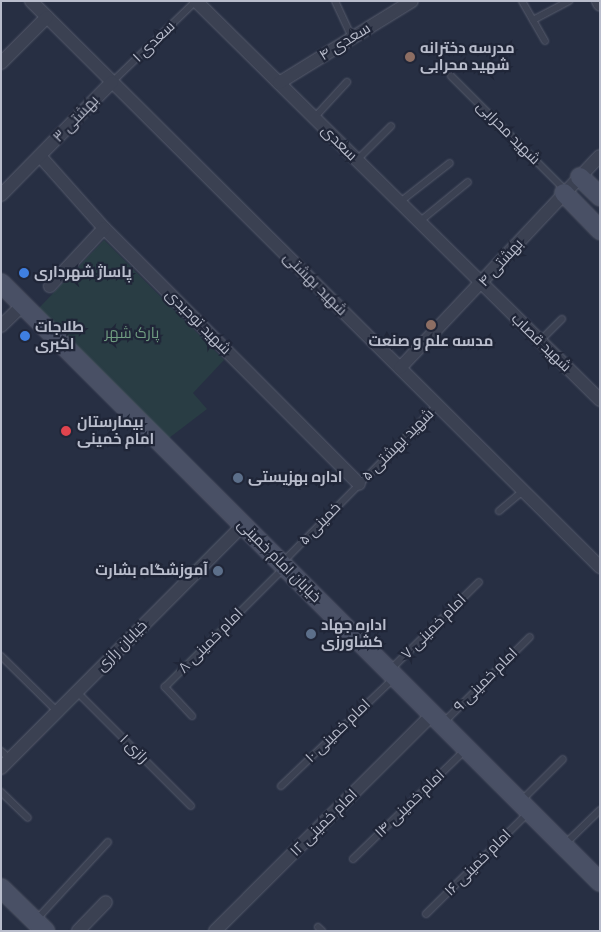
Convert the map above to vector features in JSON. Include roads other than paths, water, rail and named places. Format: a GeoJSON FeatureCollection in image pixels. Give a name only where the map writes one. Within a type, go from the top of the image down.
{"type":"FeatureCollection","features":[{"type":"Feature","properties":{"kind":"street","name":"شهید بهشتی"},"geometry":{"type":"LineString","coordinates":[[31,1],[600,567]]}},
{"type":"Feature","properties":{"kind":"street","name":"سعدی"},"geometry":{"type":"LineString","coordinates":[[196,1],[400,202],[481,286]]}},
{"type":"Feature","properties":{"kind":"street","name":"سعدی ۴"},"geometry":{"type":"LineString","coordinates":[[278,83],[412,1]]}},
{"type":"Feature","properties":{"kind":"street"},"geometry":{"type":"LineString","coordinates":[[598,1],[600,5]]}},
{"type":"Feature","properties":{"kind":"street"},"geometry":{"type":"LineString","coordinates":[[1,63],[48,17]]}},
{"type":"Feature","properties":{"kind":"street","name":"بهشتی ۳"},"geometry":{"type":"LineString","coordinates":[[1,195],[112,82]]}},
{"type":"Feature","properties":{"kind":"street","name":"شهید توحیدی"},"geometry":{"type":"LineString","coordinates":[[40,156],[104,228],[359,484]]}},
{"type":"Feature","properties":{"kind":"street","name":"بهشتی ۴"},"geometry":{"type":"LineString","coordinates":[[400,368],[481,286],[565,192],[600,156]]}},
{"type":"Feature","properties":{"kind":"street"},"geometry":{"type":"LineString","coordinates":[[580,176],[600,196]]}},
{"type":"Feature","properties":{"kind":"street"},"geometry":{"type":"LineString","coordinates":[[565,192],[600,230]]}},
{"type":"Feature","properties":{"kind":"street"},"geometry":{"type":"LineString","coordinates":[[50,286],[104,228]]}},
{"type":"Feature","properties":{"kind":"street","name":"خیابان امام خمینی"},"geometry":{"type":"LineString","coordinates":[[1,283],[600,882]]}},
{"type":"Feature","properties":{"kind":"street","name":"شهید قصاب"},"geometry":{"type":"LineString","coordinates":[[481,286],[600,400]]}},
{"type":"Feature","properties":{"kind":"street"},"geometry":{"type":"LineString","coordinates":[[1,326],[23,305]]}},
{"type":"Feature","properties":{"kind":"street","name":"خیابان رازی"},"geometry":{"type":"LineString","coordinates":[[4,760],[77,692],[243,525]]}},
{"type":"Feature","properties":{"kind":"street","name":"امام خمینی ۱۲"},"geometry":{"type":"LineString","coordinates":[[215,931],[437,719]]}},
{"type":"Feature","properties":{"kind":"street"},"geometry":{"type":"LineString","coordinates":[[1,888],[40,926]]}},
{"type":"Feature","properties":{"kind":"street"},"geometry":{"type":"LineString","coordinates":[[78,931],[106,902]]}},
{"type":"Feature","properties":{"kind":"lane","name":"سعدی ۱"},"geometry":{"type":"LineString","coordinates":[[112,82],[196,1]]}},
{"type":"Feature","properties":{"kind":"lane"},"geometry":{"type":"LineString","coordinates":[[335,1],[352,37]]}},
{"type":"Feature","properties":{"kind":"lane"},"geometry":{"type":"LineString","coordinates":[[522,1],[545,41]]}},
{"type":"Feature","properties":{"kind":"lane"},"geometry":{"type":"LineString","coordinates":[[533,20],[569,1]]}},
{"type":"Feature","properties":{"kind":"lane","name":"شهید محرابی"},"geometry":{"type":"LineString","coordinates":[[451,76],[565,192]]}},
{"type":"Feature","properties":{"kind":"lane"},"geometry":{"type":"LineString","coordinates":[[314,118],[347,82]]}},
{"type":"Feature","properties":{"kind":"lane"},"geometry":{"type":"LineString","coordinates":[[357,160],[391,126]]}},
{"type":"Feature","properties":{"kind":"lane"},"geometry":{"type":"LineString","coordinates":[[400,202],[450,163]]}},
{"type":"Feature","properties":{"kind":"lane"},"geometry":{"type":"LineString","coordinates":[[419,222],[468,182]]}},
{"type":"Feature","properties":{"kind":"lane"},"geometry":{"type":"LineString","coordinates":[[540,341],[562,319]]}},
{"type":"Feature","properties":{"kind":"lane","name":"شهید بهشتی ۵"},"geometry":{"type":"LineString","coordinates":[[359,484],[437,405]]}},
{"type":"Feature","properties":{"kind":"lane","name":"خمینی ۵"},"geometry":{"type":"LineString","coordinates":[[283,565],[359,484]]}},
{"type":"Feature","properties":{"kind":"lane"},"geometry":{"type":"LineString","coordinates":[[500,511],[522,491]]}},
{"type":"Feature","properties":{"kind":"lane","name":"امام خمینی ۸"},"geometry":{"type":"LineString","coordinates":[[192,716],[165,687],[283,565]]}},
{"type":"Feature","properties":{"kind":"lane","name":"امام خمینی ۷"},"geometry":{"type":"LineString","coordinates":[[392,674],[479,582]]}},
{"type":"Feature","properties":{"kind":"lane","name":"امام خمینی ۹"},"geometry":{"type":"LineString","coordinates":[[437,719],[530,637]]}},
{"type":"Feature","properties":{"kind":"lane"},"geometry":{"type":"LineString","coordinates":[[1,656],[57,711]]}},
{"type":"Feature","properties":{"kind":"lane","name":"امام خمینی ۱۰"},"geometry":{"type":"LineString","coordinates":[[281,786],[392,674]]}},
{"type":"Feature","properties":{"kind":"lane","name":"رازی ۱"},"geometry":{"type":"LineString","coordinates":[[77,692],[191,806]]}},
{"type":"Feature","properties":{"kind":"lane","name":"امام خمینی ۱۴"},"geometry":{"type":"LineString","coordinates":[[353,859],[466,748]]}},
{"type":"Feature","properties":{"kind":"lane","name":"امام خمینی ۱۶"},"geometry":{"type":"LineString","coordinates":[[426,914],[525,807],[563,759]]}},
{"type":"Feature","properties":{"kind":"lane"},"geometry":{"type":"LineString","coordinates":[[1,792],[28,818]]}},
{"type":"Feature","properties":{"kind":"lane"},"geometry":{"type":"LineString","coordinates":[[563,845],[600,810]]}},
{"type":"Feature","properties":{"kind":"lane"},"geometry":{"type":"LineString","coordinates":[[40,926],[108,842]]}},
{"type":"Feature","properties":{"kind":"place","name":"مدرسه دخترانه شهید محرابی"},"geometry":{"type":"Point","coordinates":[410,57]}},
{"type":"Feature","properties":{"kind":"place","name":"پاساژ شهرداری"},"geometry":{"type":"Point","coordinates":[24,273]}},
{"type":"Feature","properties":{"kind":"place","name":"مدسه علم و صنعت"},"geometry":{"type":"Point","coordinates":[431,325]}},
{"type":"Feature","properties":{"kind":"place","name":"طلاجات اکبری"},"geometry":{"type":"Point","coordinates":[25,336]}},
{"type":"Feature","properties":{"kind":"place","name":"بیمارستان امام خمینی"},"geometry":{"type":"Point","coordinates":[66,431]}},
{"type":"Feature","properties":{"kind":"place","name":"اداره بهزیستی"},"geometry":{"type":"Point","coordinates":[238,478]}},
{"type":"Feature","properties":{"kind":"place","name":"آموزشگاه بشارت"},"geometry":{"type":"Point","coordinates":[218,571]}},
{"type":"Feature","properties":{"kind":"place","name":"اداره جهاد کشاورزی"},"geometry":{"type":"Point","coordinates":[311,634]}},
{"type":"Feature","properties":{"kind":"park label","name":"پارک شهر"},"geometry":{"type":"Point","coordinates":[132,334]}}]}
